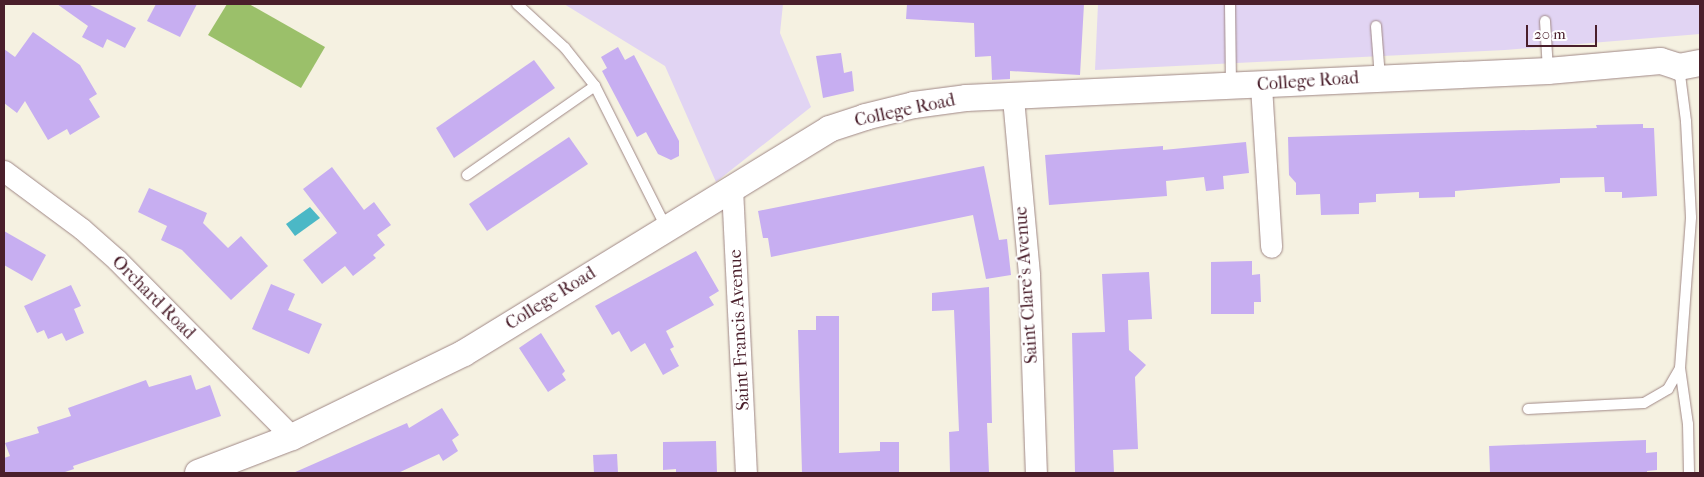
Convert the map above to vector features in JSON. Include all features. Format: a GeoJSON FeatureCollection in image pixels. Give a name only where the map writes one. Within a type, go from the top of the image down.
{"type":"FeatureCollection","features":[{"type":"Feature","properties":{"kind":"street","name":"College Road"},"geometry":{"type":"LineString","coordinates":[[198,473],[292,437],[464,353],[666,227],[829,129],[859,119],[938,101],[1548,71],[1666,61],[1690,65]]}},
{"type":"Feature","properties":{"kind":"street"},"geometry":{"type":"LineString","coordinates":[[1261,86],[1271,247]]}},
{"type":"Feature","properties":{"kind":"street","name":"Saint Clare's Avenue"},"geometry":{"type":"LineString","coordinates":[[1013,98],[1029,275],[1036,473]]}},
{"type":"Feature","properties":{"kind":"street","name":"Orchard Road"},"geometry":{"type":"LineString","coordinates":[[4,170],[82,229],[117,260],[292,437]]}},
{"type":"Feature","properties":{"kind":"street","name":"Saint Francis Avenue"},"geometry":{"type":"LineString","coordinates":[[732,188],[746,473]]}},
{"type":"Feature","properties":{"kind":"lane"},"geometry":{"type":"LineString","coordinates":[[517,4],[552,35],[595,86],[666,227]]}},
{"type":"Feature","properties":{"kind":"lane"},"geometry":{"type":"LineString","coordinates":[[1230,4],[1232,87]]}},
{"type":"Feature","properties":{"kind":"lane"},"geometry":{"type":"LineString","coordinates":[[1545,21],[1548,71]]}},
{"type":"Feature","properties":{"kind":"lane"},"geometry":{"type":"LineString","coordinates":[[1376,26],[1380,78]]}},
{"type":"Feature","properties":{"kind":"lane"},"geometry":{"type":"LineString","coordinates":[[1689,473],[1688,424],[1680,368],[1690,217],[1686,120],[1690,65]]}},
{"type":"Feature","properties":{"kind":"lane"},"geometry":{"type":"LineString","coordinates":[[467,175],[595,86]]}},
{"type":"Feature","properties":{"kind":"lane"},"geometry":{"type":"LineString","coordinates":[[1528,410],[1644,404],[1668,389],[1680,368]]}},
{"type":"Feature","properties":{"kind":"shaded area"},"geometry":{"type":"Polygon","coordinates":[[[564,4],[783,4],[780,33],[811,107],[716,182],[665,66],[564,4]]]}},
{"type":"Feature","properties":{"kind":"shaded area"},"geometry":{"type":"Polygon","coordinates":[[[1098,4],[1700,4],[1700,34],[1505,50],[1095,70],[1098,4]]]}},
{"type":"Feature","properties":{"kind":"green space"},"geometry":{"type":"Polygon","coordinates":[[[227,4],[249,4],[325,47],[301,88],[208,35],[227,4]]]}},
{"type":"Feature","properties":{"kind":"water"},"geometry":{"type":"Polygon","coordinates":[[[310,207],[320,218],[295,236],[286,224],[310,207]]]}},
{"type":"Feature","properties":{"kind":"building"},"geometry":{"type":"Polygon","coordinates":[[[57,4],[88,4],[136,28],[125,48],[107,39],[103,48],[82,37],[88,26],[57,4]]]}},
{"type":"Feature","properties":{"kind":"building"},"geometry":{"type":"Polygon","coordinates":[[[156,4],[197,4],[180,37],[147,21],[156,4]]]}},
{"type":"Feature","properties":{"kind":"building"},"geometry":{"type":"Polygon","coordinates":[[[907,4],[1084,4],[1080,75],[1010,71],[1010,79],[992,80],[991,56],[975,57],[974,23],[906,19],[907,4]]]}},
{"type":"Feature","properties":{"kind":"building"},"geometry":{"type":"Polygon","coordinates":[[[33,32],[80,65],[97,94],[89,99],[100,117],[70,135],[67,129],[48,140],[25,101],[17,113],[4,103],[4,49],[15,57],[33,32]]]}},
{"type":"Feature","properties":{"kind":"building"},"geometry":{"type":"Polygon","coordinates":[[[618,47],[625,60],[634,55],[679,141],[679,156],[671,160],[658,154],[646,132],[637,137],[602,71],[607,68],[601,57],[618,47]]]}},
{"type":"Feature","properties":{"kind":"building"},"geometry":{"type":"Polygon","coordinates":[[[841,53],[844,73],[852,71],[854,91],[823,98],[816,56],[841,53]]]}},
{"type":"Feature","properties":{"kind":"building"},"geometry":{"type":"Polygon","coordinates":[[[534,60],[555,88],[454,158],[436,128],[534,60]]]}},
{"type":"Feature","properties":{"kind":"building"},"geometry":{"type":"Polygon","coordinates":[[[1643,124],[1643,128],[1654,128],[1657,196],[1622,198],[1622,192],[1605,192],[1604,177],[1560,178],[1560,183],[1455,191],[1455,197],[1419,198],[1419,192],[1376,194],[1376,202],[1359,203],[1359,214],[1321,215],[1320,194],[1296,195],[1296,183],[1289,175],[1288,137],[1597,128],[1596,125],[1643,124]]]}},
{"type":"Feature","properties":{"kind":"building"},"geometry":{"type":"Polygon","coordinates":[[[569,137],[588,164],[487,231],[469,204],[569,137]]]}},
{"type":"Feature","properties":{"kind":"building"},"geometry":{"type":"Polygon","coordinates":[[[1246,142],[1249,173],[1223,176],[1224,189],[1206,191],[1204,177],[1166,181],[1167,196],[1049,205],[1045,155],[1163,146],[1163,150],[1246,142]]]}},
{"type":"Feature","properties":{"kind":"building"},"geometry":{"type":"Polygon","coordinates":[[[984,166],[999,240],[1007,239],[1011,275],[986,279],[973,215],[771,257],[768,238],[763,238],[758,211],[984,166]]]}},
{"type":"Feature","properties":{"kind":"building"},"geometry":{"type":"Polygon","coordinates":[[[332,167],[364,210],[374,202],[391,225],[377,235],[385,245],[373,255],[376,258],[353,276],[345,266],[322,284],[303,260],[337,233],[303,189],[332,167]]]}},
{"type":"Feature","properties":{"kind":"building"},"geometry":{"type":"Polygon","coordinates":[[[149,188],[207,213],[203,223],[228,248],[241,236],[268,266],[231,300],[182,250],[161,240],[167,226],[138,212],[149,188]]]}},
{"type":"Feature","properties":{"kind":"building"},"geometry":{"type":"Polygon","coordinates":[[[4,231],[46,255],[32,281],[4,265],[4,231]]]}},
{"type":"Feature","properties":{"kind":"building"},"geometry":{"type":"Polygon","coordinates":[[[696,251],[719,291],[709,297],[714,305],[666,331],[674,347],[670,349],[679,366],[663,375],[645,343],[631,352],[619,331],[612,335],[595,306],[696,251]]]}},
{"type":"Feature","properties":{"kind":"building"},"geometry":{"type":"Polygon","coordinates":[[[1252,261],[1252,275],[1260,274],[1261,302],[1254,302],[1254,314],[1211,314],[1211,262],[1252,261]]]}},
{"type":"Feature","properties":{"kind":"building"},"geometry":{"type":"Polygon","coordinates":[[[1149,272],[1152,319],[1128,320],[1129,350],[1146,365],[1135,377],[1138,449],[1113,450],[1114,473],[1075,473],[1072,333],[1105,332],[1102,274],[1149,272]]]}},
{"type":"Feature","properties":{"kind":"building"},"geometry":{"type":"Polygon","coordinates":[[[271,284],[295,294],[288,310],[322,324],[309,354],[252,329],[271,284]]]}},
{"type":"Feature","properties":{"kind":"building"},"geometry":{"type":"Polygon","coordinates":[[[71,285],[81,306],[74,309],[84,333],[66,341],[62,333],[48,339],[44,330],[37,333],[24,306],[71,285]]]}},
{"type":"Feature","properties":{"kind":"building"},"geometry":{"type":"Polygon","coordinates":[[[989,287],[992,423],[987,423],[989,473],[950,473],[949,432],[959,431],[954,310],[932,311],[932,293],[989,287]]]}},
{"type":"Feature","properties":{"kind":"building"},"geometry":{"type":"Polygon","coordinates":[[[816,316],[839,316],[839,453],[880,451],[880,442],[899,442],[899,473],[802,473],[798,330],[816,330],[816,316]]]}},
{"type":"Feature","properties":{"kind":"building"},"geometry":{"type":"Polygon","coordinates":[[[541,333],[565,371],[562,374],[566,380],[548,392],[519,348],[541,333]]]}},
{"type":"Feature","properties":{"kind":"building"},"geometry":{"type":"Polygon","coordinates":[[[191,375],[196,390],[210,385],[221,416],[73,466],[74,469],[62,473],[4,473],[4,458],[10,456],[5,443],[39,433],[37,427],[71,416],[68,408],[146,380],[149,387],[191,375]]]}},
{"type":"Feature","properties":{"kind":"building"},"geometry":{"type":"Polygon","coordinates":[[[442,408],[459,435],[452,440],[458,451],[443,461],[439,454],[398,473],[293,473],[407,423],[409,428],[442,408]]]}},
{"type":"Feature","properties":{"kind":"building"},"geometry":{"type":"Polygon","coordinates":[[[1646,440],[1646,453],[1657,452],[1657,470],[1647,471],[1647,473],[1490,473],[1489,446],[1646,440]]]}},
{"type":"Feature","properties":{"kind":"building"},"geometry":{"type":"Polygon","coordinates":[[[716,441],[717,473],[676,473],[676,469],[663,470],[663,442],[716,441]]]}},
{"type":"Feature","properties":{"kind":"building"},"geometry":{"type":"Polygon","coordinates":[[[617,454],[618,473],[594,473],[593,455],[617,454]]]}}]}
